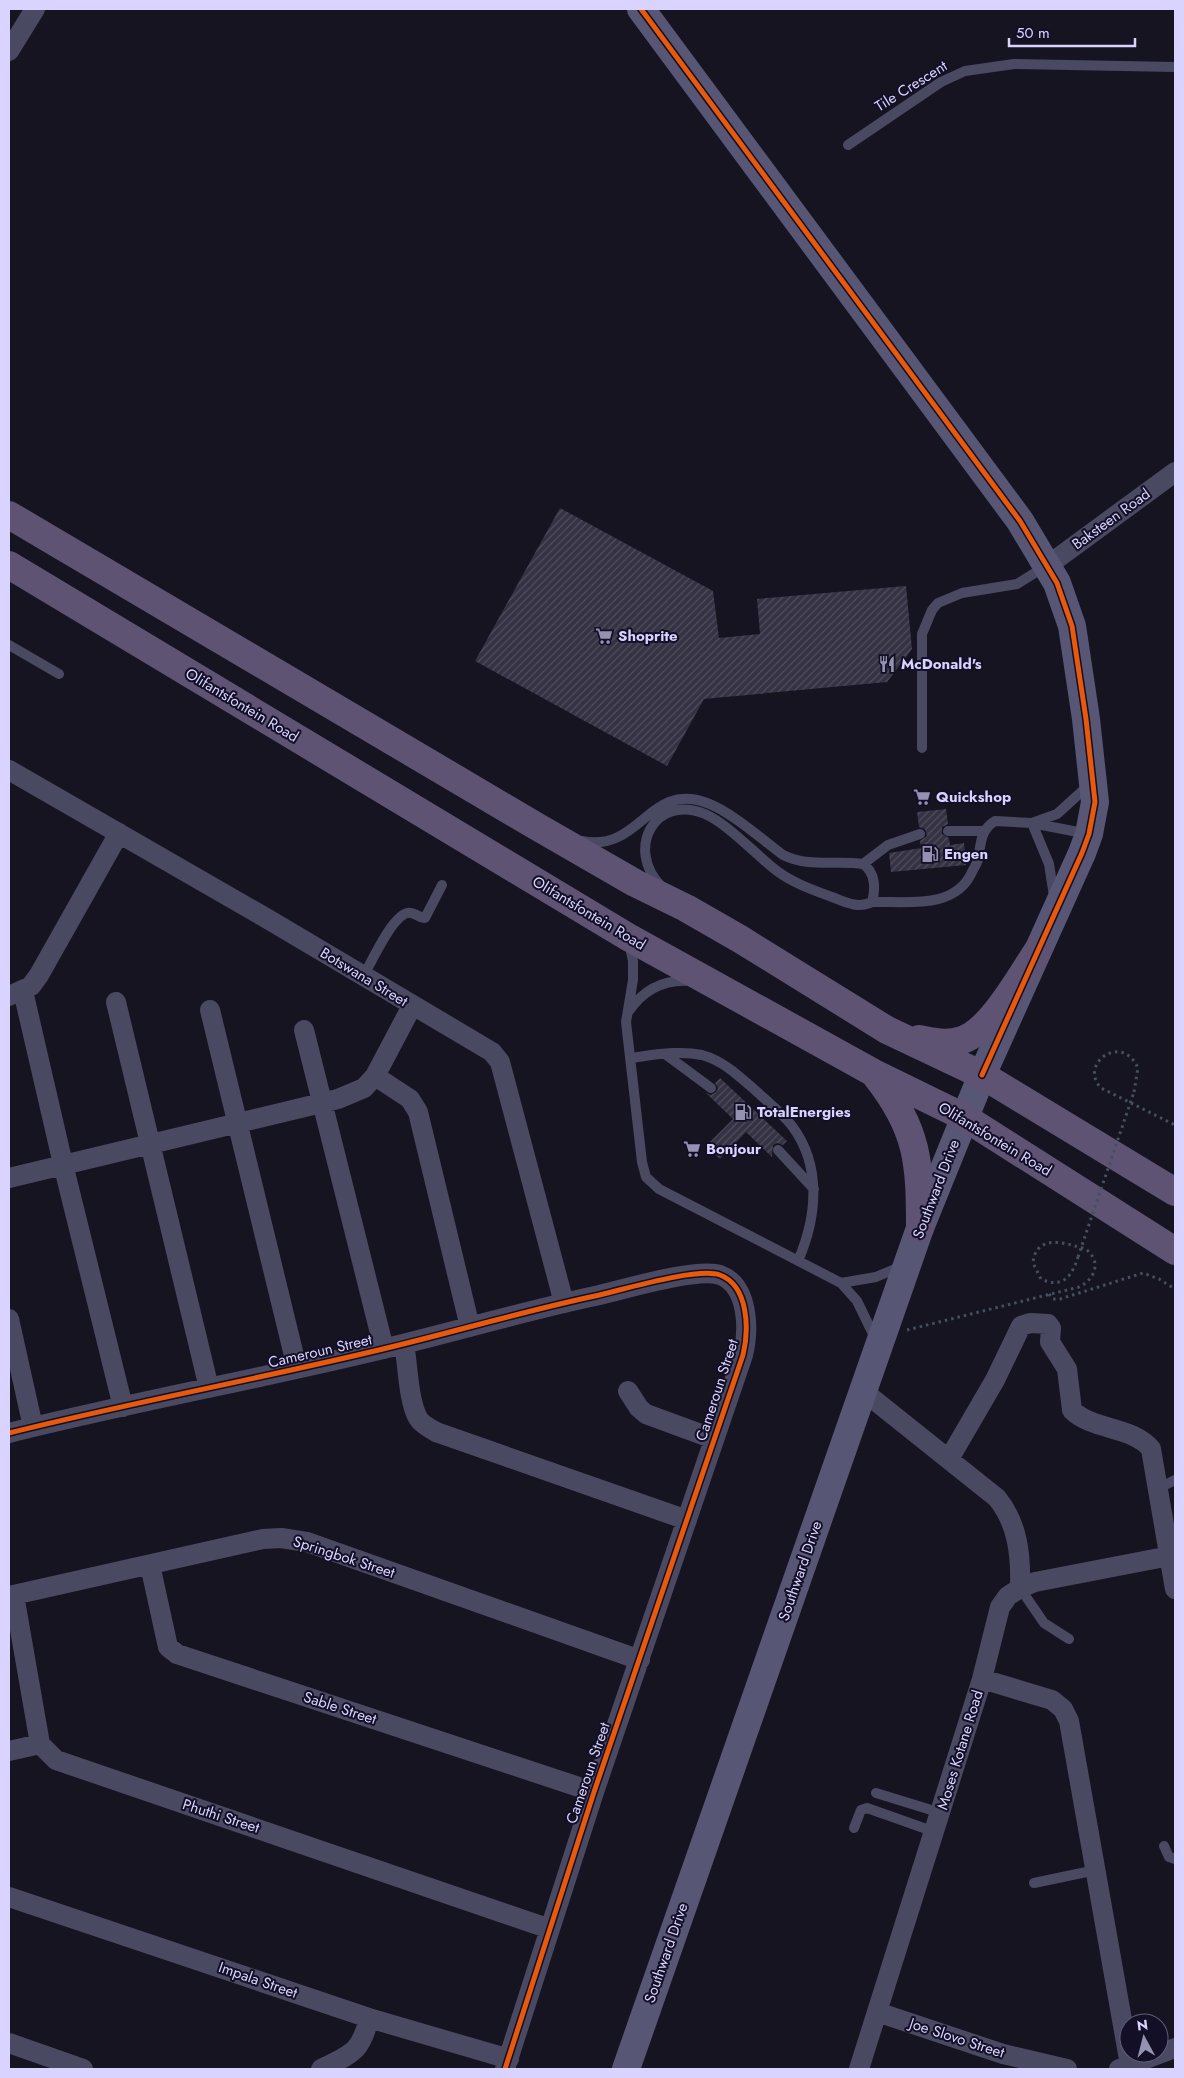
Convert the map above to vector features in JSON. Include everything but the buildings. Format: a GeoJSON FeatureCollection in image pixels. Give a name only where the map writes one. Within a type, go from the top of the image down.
{"type":"FeatureCollection","features":[{"type":"Feature","properties":{"kind":"main road"},"geometry":{"type":"LineString","coordinates":[[9,515],[536,826],[635,883],[686,908],[887,1030],[982,1075],[1175,1192]]}},
{"type":"Feature","properties":{"kind":"main road","name":"Olifantsfontein Road"},"geometry":{"type":"LineString","coordinates":[[9,565],[628,937],[874,1073],[964,1117],[1175,1251]]}},
{"type":"Feature","properties":{"kind":"main road"},"geometry":{"type":"LineString","coordinates":[[887,1030],[913,1038],[947,1043],[962,1040],[973,1035],[985,1025],[1038,950]]}},
{"type":"Feature","properties":{"kind":"main road"},"geometry":{"type":"LineString","coordinates":[[874,1073],[894,1098],[910,1129],[917,1166],[920,1228]]}},
{"type":"Feature","properties":{"kind":"street"},"geometry":{"type":"LineString","coordinates":[[9,52],[35,9]]}},
{"type":"Feature","properties":{"kind":"street","name":"Southward Drive"},"geometry":{"type":"LineString","coordinates":[[626,2069],[920,1228],[982,1075],[1089,834],[1094,808],[1093,780],[1072,626],[1064,600],[1047,566],[1020,521],[641,9]]}},
{"type":"Feature","properties":{"kind":"street","name":"Baksteen Road"},"geometry":{"type":"LineString","coordinates":[[1047,566],[1175,472]]}},
{"type":"Feature","properties":{"kind":"street","name":"Botswana Street"},"geometry":{"type":"LineString","coordinates":[[12,775],[119,833],[492,1052],[499,1059],[564,1302]]}},
{"type":"Feature","properties":{"kind":"street"},"geometry":{"type":"LineString","coordinates":[[119,833],[40,975],[31,986],[16,994],[63,1164],[123,1407]]}},
{"type":"Feature","properties":{"kind":"street"},"geometry":{"type":"LineString","coordinates":[[116,1002],[209,1388]]}},
{"type":"Feature","properties":{"kind":"street"},"geometry":{"type":"LineString","coordinates":[[9,1178],[352,1094],[364,1088],[375,1076],[412,1006]]}},
{"type":"Feature","properties":{"kind":"street"},"geometry":{"type":"LineString","coordinates":[[210,1010],[297,1368]]}},
{"type":"Feature","properties":{"kind":"street"},"geometry":{"type":"LineString","coordinates":[[304,1030],[324,1102],[384,1349]]}},
{"type":"Feature","properties":{"kind":"street"},"geometry":{"type":"LineString","coordinates":[[375,1076],[410,1100],[418,1112],[470,1327]]}},
{"type":"Feature","properties":{"kind":"street","name":"Cameroun Street"},"geometry":{"type":"LineString","coordinates":[[9,1433],[384,1349],[564,1302],[710,1272],[731,1280],[737,1289],[743,1305],[748,1337],[594,1792],[507,2064]]}},
{"type":"Feature","properties":{"kind":"street"},"geometry":{"type":"LineString","coordinates":[[9,1319],[33,1427]]}},
{"type":"Feature","properties":{"kind":"street"},"geometry":{"type":"LineString","coordinates":[[949,1459],[995,1380],[1021,1326],[1027,1323],[1040,1322],[1048,1324],[1051,1328],[1050,1342],[1067,1369],[1072,1410],[1078,1415],[1123,1432],[1150,1446],[1166,1485],[1175,1589]]}},
{"type":"Feature","properties":{"kind":"street"},"geometry":{"type":"LineString","coordinates":[[404,1344],[414,1408],[418,1418],[424,1425],[436,1432],[687,1520]]}},
{"type":"Feature","properties":{"kind":"street"},"geometry":{"type":"LineString","coordinates":[[628,1391],[639,1408],[646,1414],[714,1440]]}},
{"type":"Feature","properties":{"kind":"street"},"geometry":{"type":"LineString","coordinates":[[863,1391],[993,1494],[1008,1514],[1019,1549],[1020,1588]]}},
{"type":"Feature","properties":{"kind":"street","name":"Springbok Street"},"geometry":{"type":"LineString","coordinates":[[12,1595],[272,1538],[307,1542],[640,1660]]}},
{"type":"Feature","properties":{"kind":"street","name":"Moses Kotane Road"},"geometry":{"type":"LineString","coordinates":[[859,2069],[982,1679],[1000,1607],[1008,1596],[1020,1588],[1035,1582],[1172,1555]]}},
{"type":"Feature","properties":{"kind":"street","name":"Sable Street"},"geometry":{"type":"LineString","coordinates":[[150,1565],[168,1647],[177,1654],[594,1792]]}},
{"type":"Feature","properties":{"kind":"street"},"geometry":{"type":"LineString","coordinates":[[9,1750],[40,1744],[12,1595]]}},
{"type":"Feature","properties":{"kind":"street"},"geometry":{"type":"LineString","coordinates":[[982,1679],[1052,1700],[1063,1709],[1069,1721],[1096,1870],[1125,2068],[1175,2048]]}},
{"type":"Feature","properties":{"kind":"street","name":"Phuthi Street"},"geometry":{"type":"LineString","coordinates":[[40,1744],[56,1760],[550,1929]]}},
{"type":"Feature","properties":{"kind":"street","name":"Impala Street"},"geometry":{"type":"LineString","coordinates":[[9,1897],[507,2064]]}},
{"type":"Feature","properties":{"kind":"street","name":"Joe Slovo Street"},"geometry":{"type":"LineString","coordinates":[[877,2012],[1000,2061],[1066,2069]]}},
{"type":"Feature","properties":{"kind":"street"},"geometry":{"type":"LineString","coordinates":[[321,2069],[342,2059],[359,2046],[364,2039],[370,2018]]}},
{"type":"Feature","properties":{"kind":"street"},"geometry":{"type":"LineString","coordinates":[[9,2043],[82,2069]]}},
{"type":"Feature","properties":{"kind":"lane","name":"Tile Crescent"},"geometry":{"type":"LineString","coordinates":[[848,145],[941,82],[965,71],[1014,64],[1175,68]]}},
{"type":"Feature","properties":{"kind":"lane"},"geometry":{"type":"LineString","coordinates":[[922,748],[922,634],[932,610],[938,603],[962,593],[1017,584],[1047,566]]}},
{"type":"Feature","properties":{"kind":"lane"},"geometry":{"type":"LineString","coordinates":[[9,646],[59,674]]}},
{"type":"Feature","properties":{"kind":"lane"},"geometry":{"type":"LineString","coordinates":[[1032,823],[1057,814],[1080,796],[1093,780]]}},
{"type":"Feature","properties":{"kind":"lane"},"geometry":{"type":"LineString","coordinates":[[536,826],[581,841],[606,843],[624,835],[658,806],[674,800],[689,799],[718,808],[783,855],[800,863],[863,864],[869,868],[873,877],[872,902]]}},
{"type":"Feature","properties":{"kind":"lane"},"geometry":{"type":"LineString","coordinates":[[686,908],[653,878],[648,870],[645,854],[646,837],[652,826],[663,816],[682,810],[694,811],[713,819],[776,870],[794,882],[850,904],[862,905],[872,902],[941,899],[958,893],[967,883],[979,858],[984,831],[988,825],[1000,820],[1032,823],[1089,834]]}},
{"type":"Feature","properties":{"kind":"lane"},"geometry":{"type":"LineString","coordinates":[[1032,823],[1049,864],[1055,914]]}},
{"type":"Feature","properties":{"kind":"lane"},"geometry":{"type":"LineString","coordinates":[[948,831],[984,831]]}},
{"type":"Feature","properties":{"kind":"lane"},"geometry":{"type":"LineString","coordinates":[[863,864],[888,845],[920,834]]}},
{"type":"Feature","properties":{"kind":"lane"},"geometry":{"type":"LineString","coordinates":[[364,977],[396,921],[406,913],[425,918],[442,885]]}},
{"type":"Feature","properties":{"kind":"lane"},"geometry":{"type":"LineString","coordinates":[[628,937],[634,970],[626,1016],[642,1162],[649,1181],[659,1189],[841,1283],[857,1301],[880,1341]]}},
{"type":"Feature","properties":{"kind":"lane"},"geometry":{"type":"LineString","coordinates":[[626,1016],[647,991],[660,984],[681,980],[709,983]]}},
{"type":"Feature","properties":{"kind":"lane"},"geometry":{"type":"LineString","coordinates":[[630,1058],[665,1054],[702,1055],[730,1068],[782,1115],[798,1136],[807,1156],[814,1189],[810,1230],[798,1261]]}},
{"type":"Feature","properties":{"kind":"lane"},"geometry":{"type":"LineString","coordinates":[[665,1054],[711,1088]]}},
{"type":"Feature","properties":{"kind":"lane"},"geometry":{"type":"LineString","coordinates":[[778,1150],[814,1189]]}},
{"type":"Feature","properties":{"kind":"lane"},"geometry":{"type":"LineString","coordinates":[[841,1283],[876,1277],[908,1263]]}},
{"type":"Feature","properties":{"kind":"lane"},"geometry":{"type":"LineString","coordinates":[[1020,1588],[1044,1623],[1069,1639]]}},
{"type":"Feature","properties":{"kind":"lane"},"geometry":{"type":"LineString","coordinates":[[876,1793],[938,1822]]}},
{"type":"Feature","properties":{"kind":"lane"},"geometry":{"type":"LineString","coordinates":[[854,1828],[861,1810],[867,1808],[938,1822]]}},
{"type":"Feature","properties":{"kind":"lane"},"geometry":{"type":"LineString","coordinates":[[1164,1846],[1168,1857],[1175,1860]]}},
{"type":"Feature","properties":{"kind":"lane"},"geometry":{"type":"LineString","coordinates":[[1034,1883],[1096,1870]]}},
{"type":"Feature","properties":{"kind":"path"},"geometry":{"type":"LineString","coordinates":[[880,1341],[1079,1287],[1090,1281],[1095,1268],[1092,1257],[1086,1250],[1060,1241],[1045,1243],[1036,1251],[1033,1263],[1041,1279],[1054,1283],[1066,1280],[1070,1276],[1078,1257],[1134,1092],[1138,1068],[1130,1056],[1117,1051],[1111,1052],[1100,1059],[1095,1072],[1097,1084],[1101,1088],[1148,1110],[1175,1125]]}},
{"type":"Feature","properties":{"kind":"path"},"geometry":{"type":"LineString","coordinates":[[1050,1294],[1053,1299],[1060,1298],[1142,1273],[1159,1279],[1175,1289]]}},
{"type":"Feature","properties":{"kind":"cycle path"},"geometry":{"type":"LineString","coordinates":[[641,9],[1020,521],[1057,583],[1072,626],[1086,719],[1095,802],[1089,834],[982,1075]]}},
{"type":"Feature","properties":{"kind":"cycle path"},"geometry":{"type":"LineString","coordinates":[[9,1433],[336,1360],[659,1280],[709,1273],[720,1275],[730,1281],[737,1289],[745,1310],[746,1334],[743,1355],[594,1792],[505,2069]]}},
{"type":"Feature","properties":{"kind":"place","name":"Shoprite"},"geometry":{"type":"Point","coordinates":[604,636]}},
{"type":"Feature","properties":{"kind":"place","name":"McDonald's"},"geometry":{"type":"Point","coordinates":[887,664]}},
{"type":"Feature","properties":{"kind":"place","name":"Quickshop"},"geometry":{"type":"Point","coordinates":[922,797]}},
{"type":"Feature","properties":{"kind":"place","name":"Engen"},"geometry":{"type":"Point","coordinates":[930,854]}},
{"type":"Feature","properties":{"kind":"place","name":"TotalEnergies"},"geometry":{"type":"Point","coordinates":[743,1112]}},
{"type":"Feature","properties":{"kind":"place","name":"Bonjour"},"geometry":{"type":"Point","coordinates":[692,1149]}}]}
